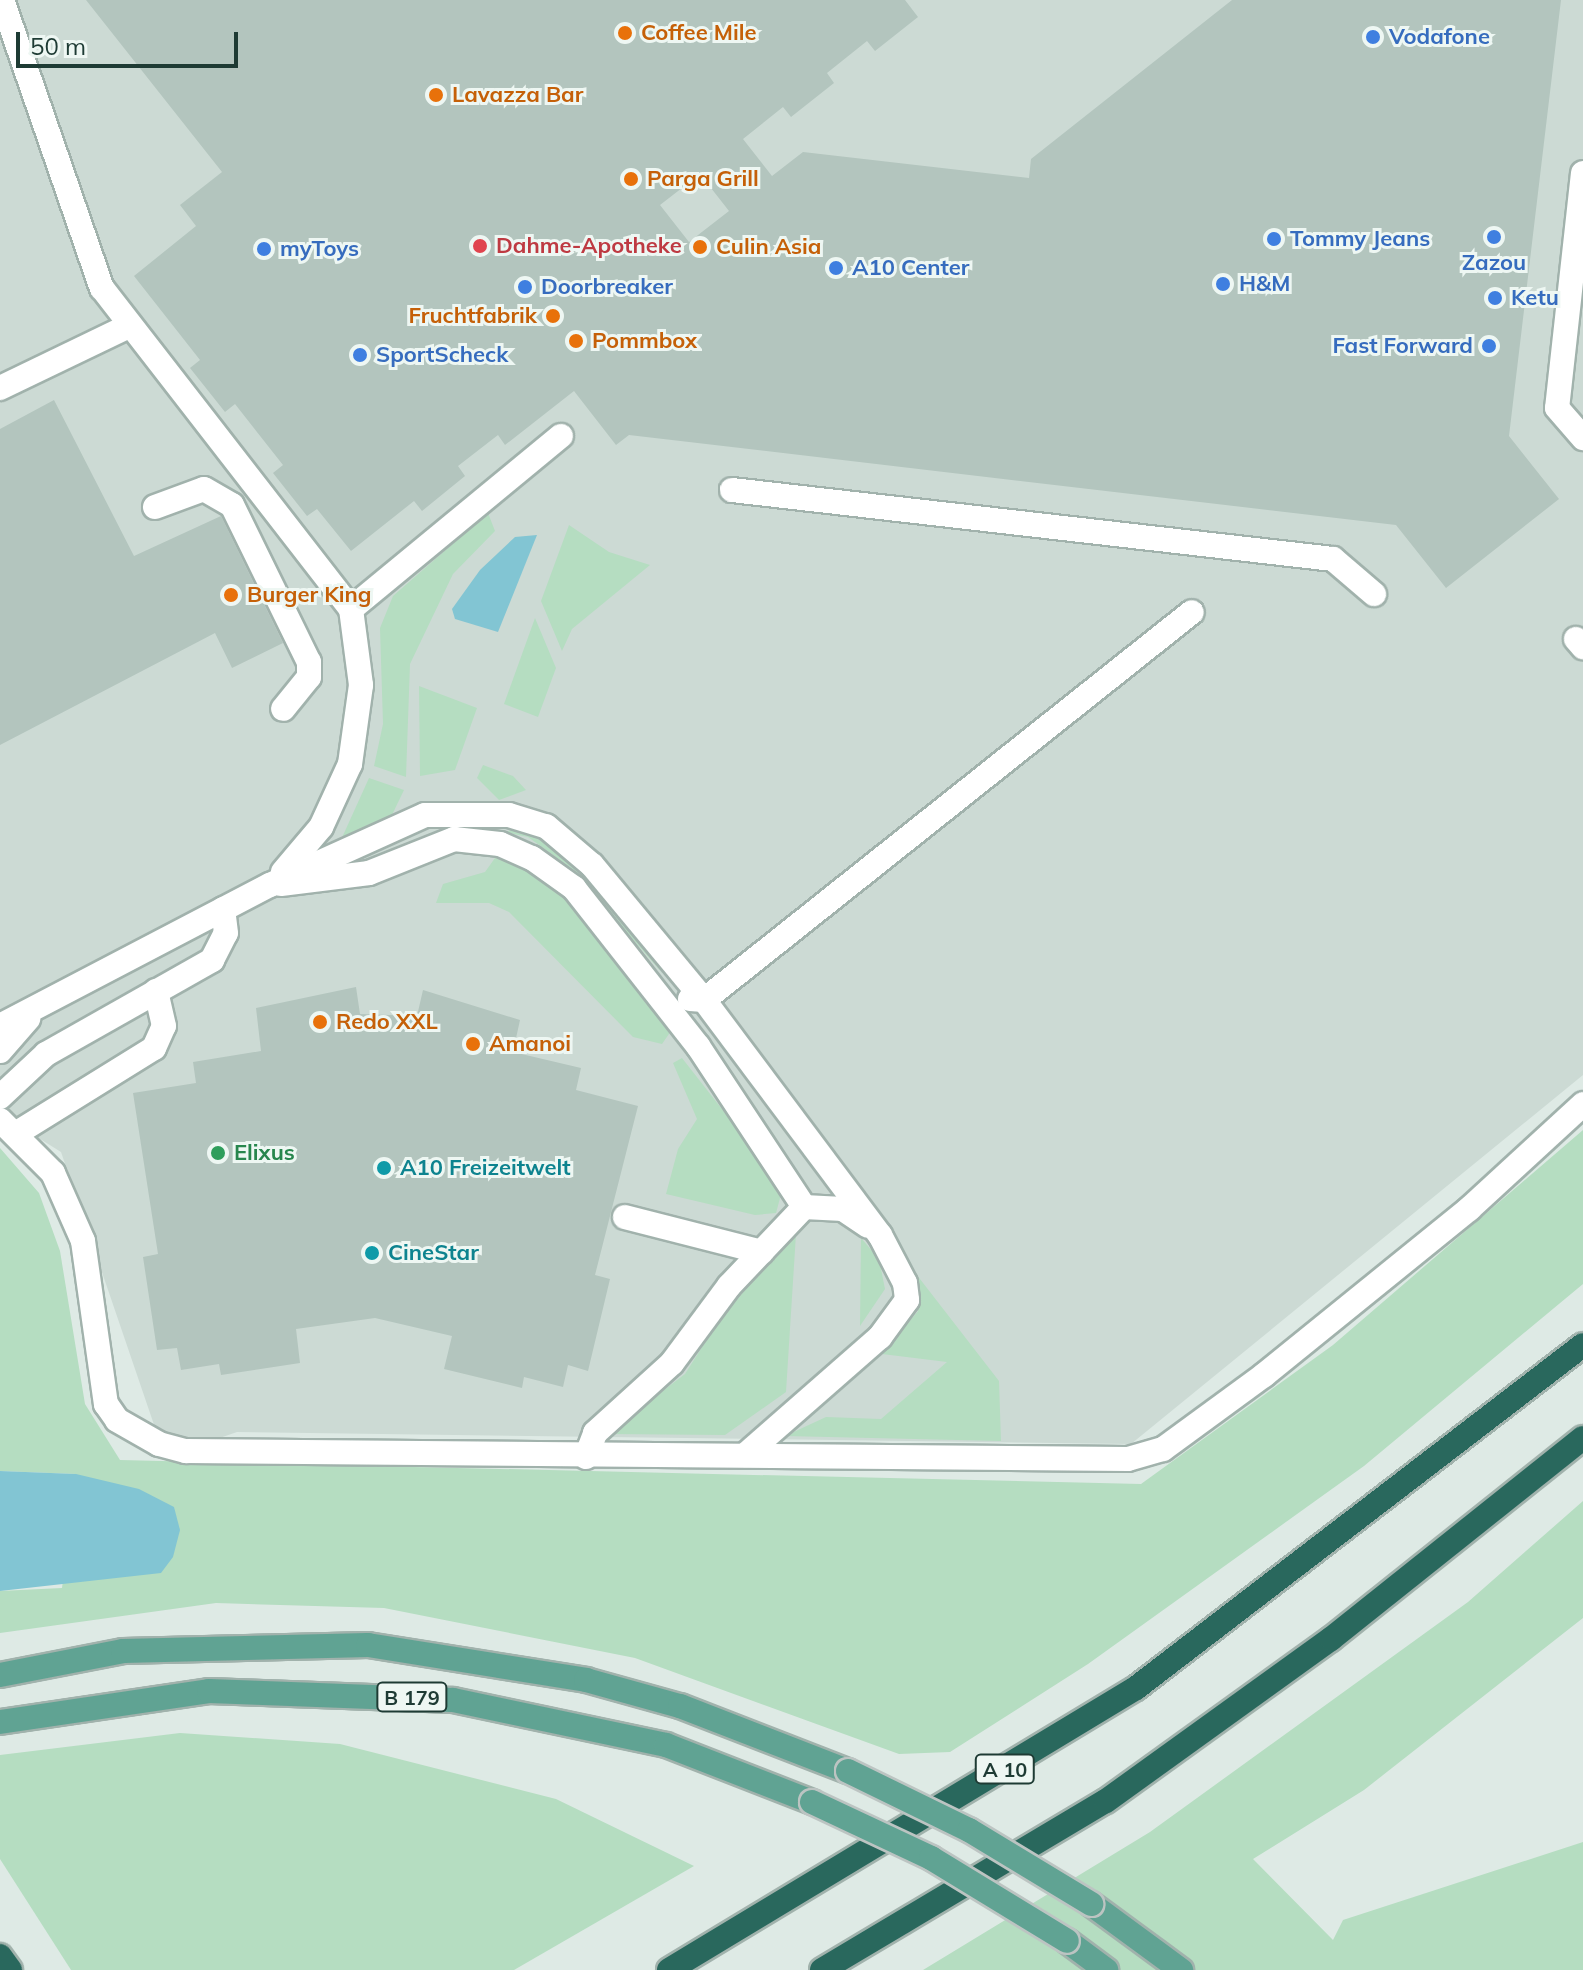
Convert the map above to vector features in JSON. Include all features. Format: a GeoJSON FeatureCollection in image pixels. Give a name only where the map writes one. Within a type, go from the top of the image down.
{"type":"FeatureCollection","features":[{"type":"Feature","properties":{"kind":"highway","name":"A 10"},"geometry":{"type":"LineString","coordinates":[[669,1970],[1136,1688],[1583,1345]]}},
{"type":"Feature","properties":{"kind":"highway"},"geometry":{"type":"LineString","coordinates":[[822,1970],[1106,1801],[1331,1639],[1583,1438]]}},
{"type":"Feature","properties":{"kind":"highway"},"geometry":{"type":"LineString","coordinates":[[0,1956],[10,1970]]}},
{"type":"Feature","properties":{"kind":"main road","name":"B 179"},"geometry":{"type":"LineString","coordinates":[[0,1675],[123,1651],[368,1645],[586,1680],[680,1706],[848,1771],[969,1830],[1091,1904],[1181,1970]]}},
{"type":"Feature","properties":{"kind":"main road","name":"B 179"},"geometry":{"type":"LineString","coordinates":[[0,1722],[209,1691],[453,1700],[666,1745],[812,1802],[931,1858],[1067,1941],[1106,1970]]}},
{"type":"Feature","properties":{"kind":"street"},"geometry":{"type":"LineString","coordinates":[[2,0],[102,288],[127,327],[351,609],[361,685],[350,764],[321,827],[270,885]]}},
{"type":"Feature","properties":{"kind":"street"},"geometry":{"type":"LineString","coordinates":[[1583,173],[1557,408],[1583,438]]}},
{"type":"Feature","properties":{"kind":"street"},"geometry":{"type":"LineString","coordinates":[[0,388],[127,327]]}},
{"type":"Feature","properties":{"kind":"street"},"geometry":{"type":"LineString","coordinates":[[351,609],[561,436]]}},
{"type":"Feature","properties":{"kind":"street"},"geometry":{"type":"LineString","coordinates":[[155,507],[204,489],[232,505],[309,662],[309,677],[283,709]]}},
{"type":"Feature","properties":{"kind":"street"},"geometry":{"type":"LineString","coordinates":[[732,490],[1333,559],[1374,594]]}},
{"type":"Feature","properties":{"kind":"street"},"geometry":{"type":"LineString","coordinates":[[704,1000],[1192,612]]}},
{"type":"Feature","properties":{"kind":"street"},"geometry":{"type":"LineString","coordinates":[[0,1026],[35,1012],[270,885],[425,815],[509,815],[568,842],[704,1000],[880,1235],[907,1300],[880,1337],[745,1455]]}},
{"type":"Feature","properties":{"kind":"street"},"geometry":{"type":"LineString","coordinates":[[270,885],[331,883],[454,839],[500,844],[574,888],[653,989],[804,1207]]}},
{"type":"Feature","properties":{"kind":"street"},"geometry":{"type":"LineString","coordinates":[[0,1097],[46,1054],[212,960],[226,933],[223,909]]}},
{"type":"Feature","properties":{"kind":"street"},"geometry":{"type":"LineString","coordinates":[[653,989],[704,1000]]}},
{"type":"Feature","properties":{"kind":"street"},"geometry":{"type":"LineString","coordinates":[[156,991],[164,1026],[154,1048],[9,1127],[53,1173],[83,1241],[99,1382],[117,1420],[135,1432],[186,1451],[586,1457],[745,1455],[1128,1459],[1163,1449],[1408,1260],[1583,1104]]}},
{"type":"Feature","properties":{"kind":"street"},"geometry":{"type":"LineString","coordinates":[[0,1051],[35,1012]]}},
{"type":"Feature","properties":{"kind":"street"},"geometry":{"type":"LineString","coordinates":[[586,1457],[595,1433],[672,1363],[762,1252],[804,1207],[843,1209],[880,1235]]}},
{"type":"Feature","properties":{"kind":"street"},"geometry":{"type":"LineString","coordinates":[[625,1217],[762,1252]]}},
{"type":"Feature","properties":{"kind":"shaded area"},"geometry":{"type":"Polygon","coordinates":[[[0,0],[1583,0],[1583,1075],[1131,1444],[237,1432],[165,1457],[61,1152],[0,1114],[0,0]]]}},
{"type":"Feature","properties":{"kind":"green space"},"geometry":{"type":"Polygon","coordinates":[[[488,513],[495,531],[453,574],[410,664],[406,777],[374,766],[383,724],[380,628],[393,596],[488,513]]]}},
{"type":"Feature","properties":{"kind":"green space"},"geometry":{"type":"Polygon","coordinates":[[[569,525],[609,552],[650,565],[572,629],[562,651],[541,601],[569,525]]]}},
{"type":"Feature","properties":{"kind":"green space"},"geometry":{"type":"Polygon","coordinates":[[[535,618],[556,668],[538,717],[504,704],[535,618]]]}},
{"type":"Feature","properties":{"kind":"green space"},"geometry":{"type":"Polygon","coordinates":[[[419,686],[477,708],[455,770],[420,776],[419,686]]]}},
{"type":"Feature","properties":{"kind":"green space"},"geometry":{"type":"Polygon","coordinates":[[[483,765],[513,776],[526,790],[499,800],[477,778],[483,765]]]}},
{"type":"Feature","properties":{"kind":"green space"},"geometry":{"type":"Polygon","coordinates":[[[369,778],[404,790],[391,817],[340,842],[369,778]]]}},
{"type":"Feature","properties":{"kind":"green space"},"geometry":{"type":"Polygon","coordinates":[[[524,826],[573,853],[663,974],[571,868],[528,837],[505,832],[524,826]]]}},
{"type":"Feature","properties":{"kind":"green space"},"geometry":{"type":"Polygon","coordinates":[[[500,851],[561,888],[671,1031],[662,1044],[633,1037],[509,912],[489,903],[436,903],[443,884],[485,872],[500,851]]]}},
{"type":"Feature","properties":{"kind":"green space"},"geometry":{"type":"Polygon","coordinates":[[[682,1058],[783,1187],[776,1213],[755,1215],[666,1194],[678,1149],[697,1119],[673,1063],[682,1058]]]}},
{"type":"Feature","properties":{"kind":"green space"},"geometry":{"type":"Polygon","coordinates":[[[1583,1130],[1583,1284],[1364,1466],[1088,1664],[950,1752],[899,1754],[635,1658],[384,1608],[216,1603],[0,1633],[0,1591],[62,1588],[76,1474],[0,1471],[0,1148],[39,1193],[60,1251],[85,1404],[120,1460],[1141,1484],[1333,1345],[1583,1130]]]}},
{"type":"Feature","properties":{"kind":"green space"},"geometry":{"type":"Polygon","coordinates":[[[796,1234],[786,1392],[725,1435],[606,1434],[685,1374],[742,1284],[796,1234]]]}},
{"type":"Feature","properties":{"kind":"green space"},"geometry":{"type":"Polygon","coordinates":[[[861,1238],[879,1259],[885,1289],[860,1326],[861,1238]]]}},
{"type":"Feature","properties":{"kind":"green space"},"geometry":{"type":"Polygon","coordinates":[[[913,1270],[999,1381],[1001,1441],[785,1436],[826,1417],[881,1419],[947,1362],[882,1354],[918,1311],[913,1270]]]}},
{"type":"Feature","properties":{"kind":"green space"},"geometry":{"type":"Polygon","coordinates":[[[1583,1501],[1583,1618],[1364,1790],[1253,1859],[1333,1940],[1343,1920],[1583,1842],[1583,1970],[923,1970],[1150,1832],[1468,1602],[1583,1501]]]}},
{"type":"Feature","properties":{"kind":"green space"},"geometry":{"type":"Polygon","coordinates":[[[180,1733],[340,1744],[556,1799],[694,1866],[514,1970],[71,1970],[0,1859],[0,1755],[180,1733]]]}},
{"type":"Feature","properties":{"kind":"water"},"geometry":{"type":"Polygon","coordinates":[[[537,535],[498,632],[455,619],[452,609],[480,570],[515,537],[537,535]]]}},
{"type":"Feature","properties":{"kind":"water"},"geometry":{"type":"Polygon","coordinates":[[[0,1471],[76,1474],[139,1489],[174,1507],[180,1530],[173,1557],[161,1573],[0,1591],[0,1471]]]}},
{"type":"Feature","properties":{"kind":"building","name":"A10 Center"},"geometry":{"type":"Polygon","coordinates":[[[86,0],[905,0],[918,17],[875,51],[867,41],[827,73],[834,83],[791,117],[783,107],[743,139],[772,176],[803,152],[1029,178],[1031,159],[1232,0],[1561,0],[1509,436],[1559,499],[1446,588],[1396,525],[629,435],[616,445],[574,391],[505,445],[498,435],[458,466],[465,476],[422,511],[414,501],[351,551],[317,509],[307,516],[273,473],[283,465],[235,404],[225,412],[190,368],[200,360],[134,276],[196,226],[180,205],[222,172],[86,0]],[[700,174],[660,205],[689,242],[729,211],[700,174]]]}},
{"type":"Feature","properties":{"kind":"building"},"geometry":{"type":"Polygon","coordinates":[[[54,400],[134,556],[221,516],[283,643],[232,668],[215,633],[0,745],[0,429],[54,400]]]}},
{"type":"Feature","properties":{"kind":"building","name":"A10 Freizeitwelt"},"geometry":{"type":"Polygon","coordinates":[[[356,987],[360,1014],[417,1016],[423,990],[520,1020],[513,1052],[581,1068],[576,1090],[638,1106],[595,1275],[610,1279],[588,1371],[568,1365],[563,1387],[524,1377],[522,1388],[444,1369],[452,1336],[375,1318],[296,1329],[300,1363],[221,1375],[219,1364],[181,1370],[177,1348],[157,1350],[143,1257],[158,1254],[133,1093],[196,1083],[193,1062],[261,1051],[256,1008],[356,987]]]}},
{"type":"Feature","properties":{"kind":"place","name":"Coffee Mile"},"geometry":{"type":"Point","coordinates":[625,33]}},
{"type":"Feature","properties":{"kind":"place","name":"Vodafone"},"geometry":{"type":"Point","coordinates":[1373,37]}},
{"type":"Feature","properties":{"kind":"place","name":"Lavazza Bar"},"geometry":{"type":"Point","coordinates":[436,95]}},
{"type":"Feature","properties":{"kind":"place","name":"Parga Grill"},"geometry":{"type":"Point","coordinates":[631,179]}},
{"type":"Feature","properties":{"kind":"place","name":"Zazou"},"geometry":{"type":"Point","coordinates":[1494,237]}},
{"type":"Feature","properties":{"kind":"place","name":"Tommy Jeans"},"geometry":{"type":"Point","coordinates":[1274,239]}},
{"type":"Feature","properties":{"kind":"place","name":"Dahme-Apotheke"},"geometry":{"type":"Point","coordinates":[480,246]}},
{"type":"Feature","properties":{"kind":"place","name":"Culin Asia"},"geometry":{"type":"Point","coordinates":[700,247]}},
{"type":"Feature","properties":{"kind":"place","name":"myToys"},"geometry":{"type":"Point","coordinates":[264,249]}},
{"type":"Feature","properties":{"kind":"place","name":"A10 Center"},"geometry":{"type":"Point","coordinates":[836,268]}},
{"type":"Feature","properties":{"kind":"place","name":"H&M"},"geometry":{"type":"Point","coordinates":[1223,284]}},
{"type":"Feature","properties":{"kind":"place","name":"Doorbreaker"},"geometry":{"type":"Point","coordinates":[525,287]}},
{"type":"Feature","properties":{"kind":"place","name":"Ketu"},"geometry":{"type":"Point","coordinates":[1495,298]}},
{"type":"Feature","properties":{"kind":"place","name":"Fruchtfabrik"},"geometry":{"type":"Point","coordinates":[553,316]}},
{"type":"Feature","properties":{"kind":"place","name":"Pommbox"},"geometry":{"type":"Point","coordinates":[576,341]}},
{"type":"Feature","properties":{"kind":"place","name":"Fast Forward"},"geometry":{"type":"Point","coordinates":[1489,346]}},
{"type":"Feature","properties":{"kind":"place","name":"SportScheck"},"geometry":{"type":"Point","coordinates":[360,355]}},
{"type":"Feature","properties":{"kind":"place","name":"Burger King"},"geometry":{"type":"Point","coordinates":[231,595]}},
{"type":"Feature","properties":{"kind":"place","name":"Redo XXL"},"geometry":{"type":"Point","coordinates":[320,1022]}},
{"type":"Feature","properties":{"kind":"place","name":"Amanoi"},"geometry":{"type":"Point","coordinates":[473,1044]}},
{"type":"Feature","properties":{"kind":"place","name":"Elixus"},"geometry":{"type":"Point","coordinates":[218,1153]}},
{"type":"Feature","properties":{"kind":"place","name":"A10 Freizeitwelt"},"geometry":{"type":"Point","coordinates":[384,1168]}},
{"type":"Feature","properties":{"kind":"place","name":"CineStar"},"geometry":{"type":"Point","coordinates":[372,1253]}}]}
